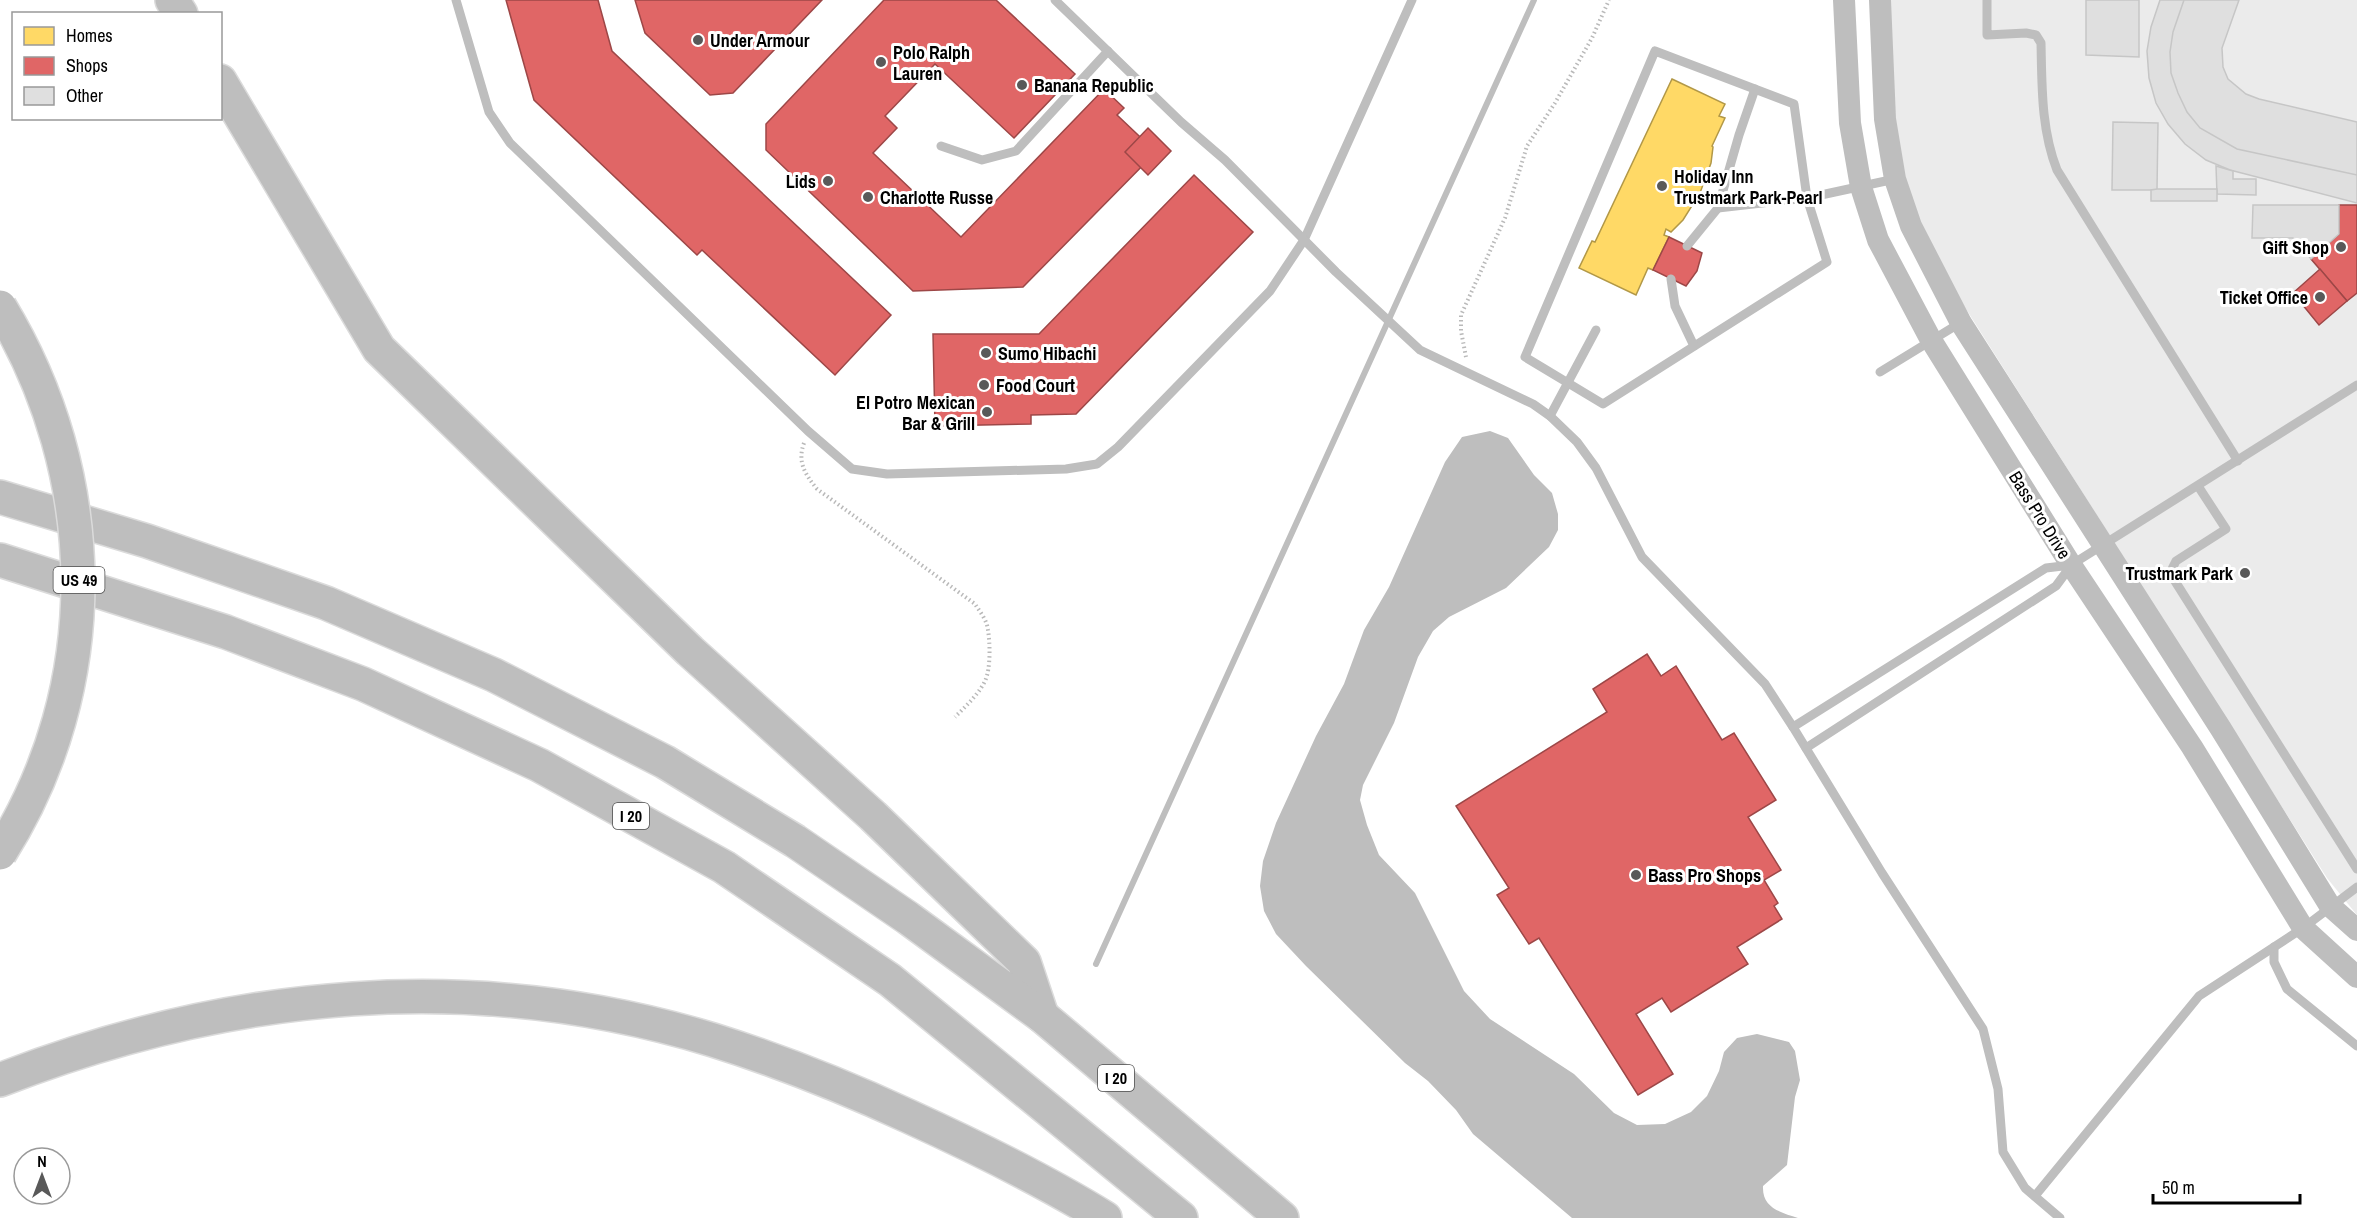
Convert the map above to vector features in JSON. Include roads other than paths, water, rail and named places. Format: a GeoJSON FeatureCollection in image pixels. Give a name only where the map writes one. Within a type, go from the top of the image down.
{"type":"FeatureCollection","features":[{"type":"Feature","properties":{"kind":"highway"},"geometry":{"type":"LineString","coordinates":[[222,84],[380,350],[690,651],[873,816],[1024,962],[1042,1016]]}},
{"type":"Feature","properties":{"kind":"highway","name":"US 49"},"geometry":{"type":"LineString","coordinates":[[0,307],[26,352],[55,426],[73,504],[79,584],[72,664],[60,716],[38,781],[0,853]]}},
{"type":"Feature","properties":{"kind":"highway","name":"I 20"},"geometry":{"type":"LineString","coordinates":[[0,497],[147,541],[326,603],[494,675],[665,762],[795,841],[908,918],[1042,1016],[1282,1218]]}},
{"type":"Feature","properties":{"kind":"highway","name":"I 20"},"geometry":{"type":"LineString","coordinates":[[0,560],[226,632],[363,684],[539,765],[724,867],[890,981],[1181,1218]]}},
{"type":"Feature","properties":{"kind":"highway"},"geometry":{"type":"LineString","coordinates":[[0,1080],[66,1056],[148,1031],[234,1012],[287,1004],[421,995],[580,1009],[712,1040],[779,1062],[954,1137],[1032,1176],[1105,1218]]}},
{"type":"Feature","properties":{"kind":"street","name":"Bass Pro Drive"},"geometry":{"type":"LineString","coordinates":[[1844,0],[1850,123],[1861,187],[1878,240],[1931,340],[2071,565],[2192,747],[2303,928],[2357,977]]}},
{"type":"Feature","properties":{"kind":"street","name":"Bass Pro Drive"},"geometry":{"type":"LineString","coordinates":[[1880,0],[1885,119],[1895,179],[1911,226],[1961,322],[2221,729],[2330,906],[2357,930]]}},
{"type":"Feature","properties":{"kind":"lane"},"geometry":{"type":"LineString","coordinates":[[456,0],[489,112],[510,143],[808,431],[852,469],[887,474],[1066,469],[1097,464],[1118,447],[1270,291],[1304,240],[1412,0]]}},
{"type":"Feature","properties":{"kind":"lane"},"geometry":{"type":"LineString","coordinates":[[1055,0],[1181,122],[1225,160],[1336,272],[1420,350],[1533,404],[1550,416],[1577,442],[1596,468],[1642,557],[1765,684],[1882,873],[1983,1029],[1998,1089],[2003,1152],[2025,1188],[2060,1218]]}},
{"type":"Feature","properties":{"kind":"lane"},"geometry":{"type":"LineString","coordinates":[[1987,0],[1987,35],[2026,33],[2036,35],[2041,43],[2046,131],[2050,152],[2057,170],[2238,461]]}},
{"type":"Feature","properties":{"kind":"lane"},"geometry":{"type":"LineString","coordinates":[[941,146],[982,160],[1016,151],[1108,51]]}},
{"type":"Feature","properties":{"kind":"lane"},"geometry":{"type":"LineString","coordinates":[[1655,51],[1755,89],[1794,104],[1807,198],[1827,262],[1602,404],[1525,357],[1655,51]]}},
{"type":"Feature","properties":{"kind":"lane"},"geometry":{"type":"LineString","coordinates":[[1687,246],[1718,208],[1755,89]]}},
{"type":"Feature","properties":{"kind":"lane"},"geometry":{"type":"LineString","coordinates":[[1718,208],[1807,198],[1895,179]]}},
{"type":"Feature","properties":{"kind":"lane"},"geometry":{"type":"LineString","coordinates":[[1671,279],[1675,306],[1694,346]]}},
{"type":"Feature","properties":{"kind":"lane"},"geometry":{"type":"LineString","coordinates":[[1880,372],[1961,322]]}},
{"type":"Feature","properties":{"kind":"lane"},"geometry":{"type":"LineString","coordinates":[[1550,416],[1596,330]]}},
{"type":"Feature","properties":{"kind":"lane"},"geometry":{"type":"LineString","coordinates":[[1806,748],[2056,586],[2071,565],[2357,385]]}},
{"type":"Feature","properties":{"kind":"lane"},"geometry":{"type":"LineString","coordinates":[[2198,486],[2226,529],[2176,561],[2172,569],[2173,578],[2357,869]]}},
{"type":"Feature","properties":{"kind":"lane"},"geometry":{"type":"LineString","coordinates":[[1793,727],[2046,568],[2071,565]]}},
{"type":"Feature","properties":{"kind":"lane"},"geometry":{"type":"LineString","coordinates":[[2035,1196],[2199,996],[2303,928],[2357,887]]}},
{"type":"Feature","properties":{"kind":"lane"},"geometry":{"type":"LineString","coordinates":[[2274,947],[2274,962],[2287,989],[2357,1046]]}},
{"type":"Feature","properties":{"kind":"waterway"},"geometry":{"type":"LineString","coordinates":[[1096,964],[1534,0]]}},
{"type":"Feature","properties":{"kind":"place","name":"Under Armour"},"geometry":{"type":"Point","coordinates":[698,40]}},
{"type":"Feature","properties":{"kind":"place","name":"Polo Ralph Lauren"},"geometry":{"type":"Point","coordinates":[881,62]}},
{"type":"Feature","properties":{"kind":"place","name":"Banana Republic"},"geometry":{"type":"Point","coordinates":[1022,85]}},
{"type":"Feature","properties":{"kind":"place","name":"Lids"},"geometry":{"type":"Point","coordinates":[828,181]}},
{"type":"Feature","properties":{"kind":"place","name":"Holiday Inn Trustmark Park-Pearl"},"geometry":{"type":"Point","coordinates":[1662,186]}},
{"type":"Feature","properties":{"kind":"place","name":"Charlotte Russe"},"geometry":{"type":"Point","coordinates":[868,197]}},
{"type":"Feature","properties":{"kind":"place","name":"Gift Shop"},"geometry":{"type":"Point","coordinates":[2341,247]}},
{"type":"Feature","properties":{"kind":"place","name":"Ticket Office"},"geometry":{"type":"Point","coordinates":[2320,297]}},
{"type":"Feature","properties":{"kind":"place","name":"Sumo Hibachi"},"geometry":{"type":"Point","coordinates":[986,353]}},
{"type":"Feature","properties":{"kind":"place","name":"Food Court"},"geometry":{"type":"Point","coordinates":[984,385]}},
{"type":"Feature","properties":{"kind":"place","name":"El Potro Mexican Bar & Grill"},"geometry":{"type":"Point","coordinates":[987,412]}},
{"type":"Feature","properties":{"kind":"place","name":"Trustmark Park"},"geometry":{"type":"Point","coordinates":[2245,573]}},
{"type":"Feature","properties":{"kind":"place","name":"Bass Pro Shops"},"geometry":{"type":"Point","coordinates":[1636,875]}}]}
